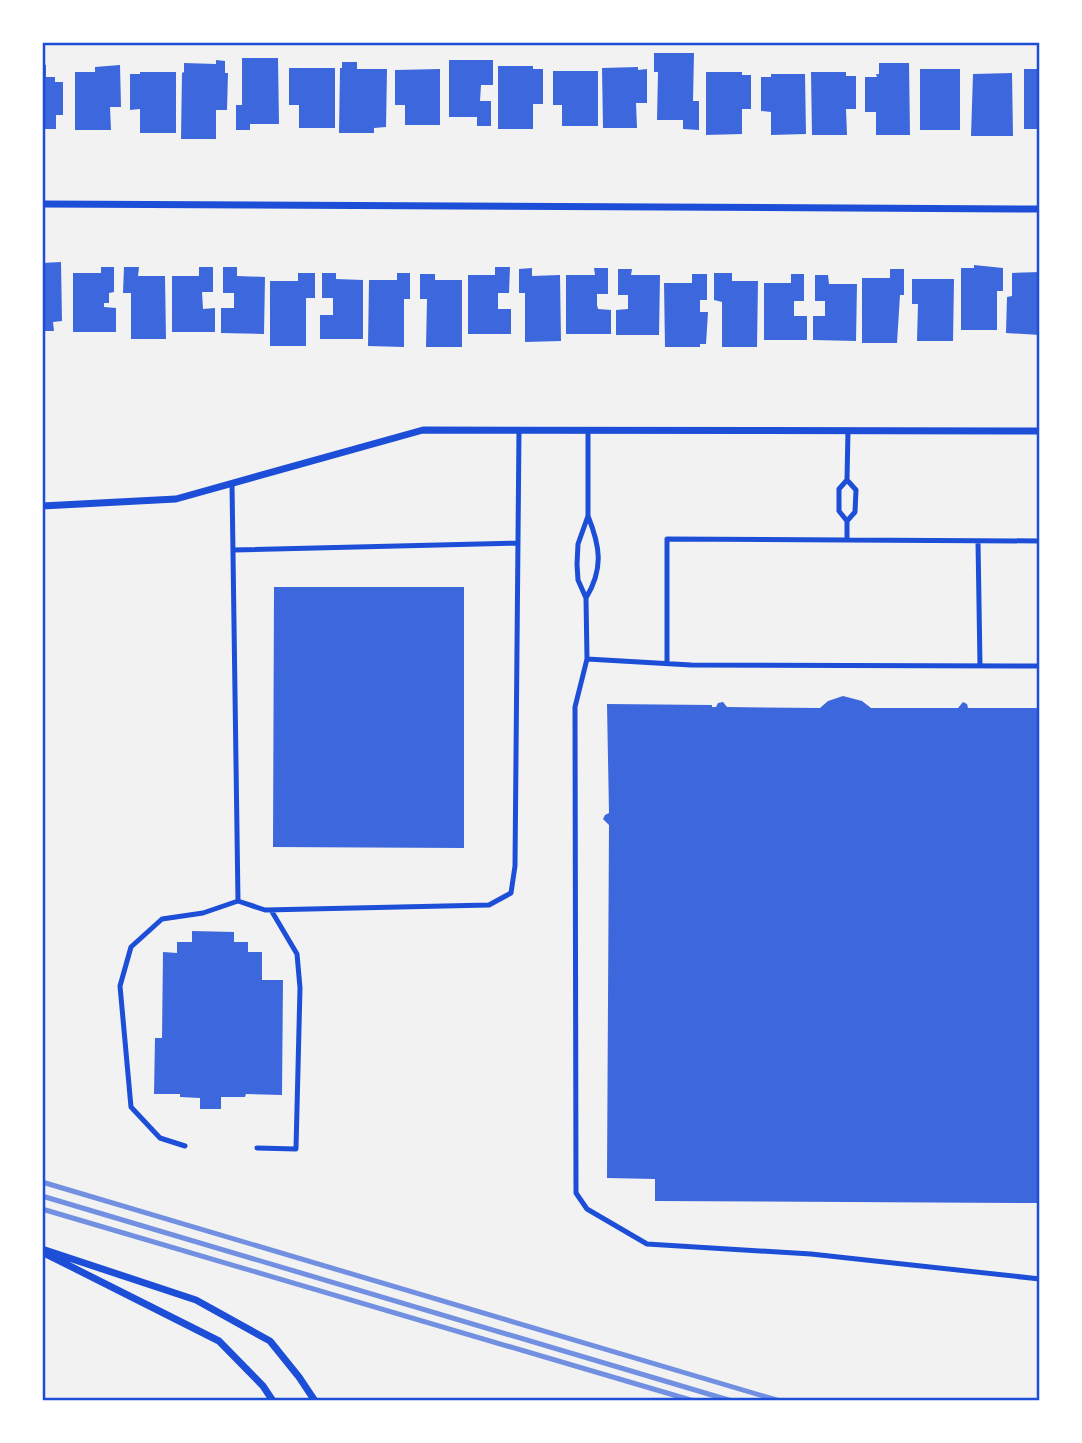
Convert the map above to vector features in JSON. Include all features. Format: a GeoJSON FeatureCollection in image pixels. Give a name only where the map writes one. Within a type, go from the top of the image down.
{"type":"FeatureCollection","features":[{"type":"Feature","properties":{"kind":"street"},"geometry":{"type":"LineString","coordinates":[[42,204],[1040,209]]}},
{"type":"Feature","properties":{"kind":"street"},"geometry":{"type":"LineString","coordinates":[[42,506],[176,499],[423,430],[1040,431]]}},
{"type":"Feature","properties":{"kind":"street"},"geometry":{"type":"LineString","coordinates":[[42,1250],[219,1341],[273,1401]]}},
{"type":"Feature","properties":{"kind":"street"},"geometry":{"type":"LineString","coordinates":[[42,1250],[196,1300],[270,1341],[315,1401]]}},
{"type":"Feature","properties":{"kind":"lane"},"geometry":{"type":"LineString","coordinates":[[186,1146],[160,1138],[131,1107],[120,986],[131,947],[162,919],[204,913],[238,901],[271,910],[489,905],[511,893],[515,866],[519,430]]}},
{"type":"Feature","properties":{"kind":"lane"},"geometry":{"type":"LineString","coordinates":[[588,430],[588,516],[578,544],[577,564],[578,579],[586,598],[587,659],[575,707],[576,1193],[587,1209],[647,1244],[811,1254],[1040,1279]]}},
{"type":"Feature","properties":{"kind":"lane"},"geometry":{"type":"LineString","coordinates":[[847,540],[847,522],[839,511],[839,489],[847,480],[848,430]]}},
{"type":"Feature","properties":{"kind":"lane"},"geometry":{"type":"LineString","coordinates":[[847,480],[856,490],[855,512],[847,522]]}},
{"type":"Feature","properties":{"kind":"lane"},"geometry":{"type":"LineString","coordinates":[[232,484],[238,901]]}},
{"type":"Feature","properties":{"kind":"lane"},"geometry":{"type":"LineString","coordinates":[[586,598],[597,580],[598,551],[598,542],[588,516]]}},
{"type":"Feature","properties":{"kind":"lane"},"geometry":{"type":"LineString","coordinates":[[667,663],[667,539],[1040,541]]}},
{"type":"Feature","properties":{"kind":"lane"},"geometry":{"type":"LineString","coordinates":[[978,541],[980,666]]}},
{"type":"Feature","properties":{"kind":"lane"},"geometry":{"type":"LineString","coordinates":[[233,550],[518,543]]}},
{"type":"Feature","properties":{"kind":"lane"},"geometry":{"type":"LineString","coordinates":[[587,659],[667,663],[1040,666]]}},
{"type":"Feature","properties":{"kind":"lane"},"geometry":{"type":"LineString","coordinates":[[257,1148],[296,1149],[300,988],[297,954],[271,910]]}},
{"type":"Feature","properties":{"kind":"building"},"geometry":{"type":"Polygon","coordinates":[[[654,53],[694,53],[693,101],[699,101],[699,130],[683,129],[683,120],[657,120],[658,72],[654,72],[654,53]]]}},
{"type":"Feature","properties":{"kind":"building"},"geometry":{"type":"Polygon","coordinates":[[[242,58],[278,58],[279,124],[250,124],[250,130],[236,130],[236,105],[242,105],[242,58]]]}},
{"type":"Feature","properties":{"kind":"building"},"geometry":{"type":"Polygon","coordinates":[[[216,60],[225,61],[225,73],[228,73],[227,110],[216,110],[216,139],[181,139],[184,63],[216,64],[216,60]]]}},
{"type":"Feature","properties":{"kind":"building"},"geometry":{"type":"Polygon","coordinates":[[[449,60],[493,60],[493,85],[481,85],[480,101],[491,101],[491,126],[477,126],[477,117],[449,117],[449,60]]]}},
{"type":"Feature","properties":{"kind":"building"},"geometry":{"type":"Polygon","coordinates":[[[342,62],[357,62],[357,69],[387,69],[386,127],[374,128],[374,133],[339,133],[342,62]]]}},
{"type":"Feature","properties":{"kind":"building"},"geometry":{"type":"Polygon","coordinates":[[[879,63],[909,63],[910,135],[876,135],[876,112],[865,112],[865,77],[877,77],[879,63]]]}},
{"type":"Feature","properties":{"kind":"building"},"geometry":{"type":"Polygon","coordinates":[[[42,64],[46,65],[46,77],[55,77],[55,82],[63,82],[63,115],[56,115],[56,129],[42,129],[42,64]]]}},
{"type":"Feature","properties":{"kind":"building"},"geometry":{"type":"Polygon","coordinates":[[[120,65],[121,107],[110,107],[111,130],[75,130],[75,72],[95,72],[95,67],[120,65]]]}},
{"type":"Feature","properties":{"kind":"building"},"geometry":{"type":"Polygon","coordinates":[[[498,66],[533,66],[533,69],[543,69],[543,104],[533,104],[533,129],[498,129],[498,66]]]}},
{"type":"Feature","properties":{"kind":"building"},"geometry":{"type":"Polygon","coordinates":[[[638,67],[638,70],[647,69],[647,103],[636,103],[637,128],[603,128],[602,68],[638,67]]]}},
{"type":"Feature","properties":{"kind":"building"},"geometry":{"type":"Polygon","coordinates":[[[289,68],[335,68],[335,128],[299,128],[299,105],[289,105],[289,68]]]}},
{"type":"Feature","properties":{"kind":"building"},"geometry":{"type":"Polygon","coordinates":[[[440,69],[440,125],[405,125],[405,105],[395,105],[395,70],[440,69]]]}},
{"type":"Feature","properties":{"kind":"building"},"geometry":{"type":"Polygon","coordinates":[[[920,69],[960,69],[960,130],[920,130],[920,69]]]}},
{"type":"Feature","properties":{"kind":"building"},"geometry":{"type":"Polygon","coordinates":[[[1024,69],[1040,69],[1040,129],[1024,129],[1024,69]]]}},
{"type":"Feature","properties":{"kind":"building"},"geometry":{"type":"Polygon","coordinates":[[[553,71],[598,71],[598,126],[562,126],[562,105],[553,105],[553,71]]]}},
{"type":"Feature","properties":{"kind":"building"},"geometry":{"type":"Polygon","coordinates":[[[176,72],[176,133],[140,133],[140,109],[130,110],[130,74],[176,72]]]}},
{"type":"Feature","properties":{"kind":"building"},"geometry":{"type":"Polygon","coordinates":[[[706,72],[742,72],[742,75],[751,75],[751,109],[742,109],[742,134],[706,135],[706,72]]]}},
{"type":"Feature","properties":{"kind":"building"},"geometry":{"type":"Polygon","coordinates":[[[811,72],[846,72],[846,76],[856,76],[856,109],[846,109],[847,135],[812,135],[811,72]]]}},
{"type":"Feature","properties":{"kind":"building"},"geometry":{"type":"Polygon","coordinates":[[[1012,73],[1013,136],[971,136],[973,74],[1012,73]]]}},
{"type":"Feature","properties":{"kind":"building"},"geometry":{"type":"Polygon","coordinates":[[[771,74],[805,74],[806,134],[771,135],[771,112],[761,111],[761,77],[771,77],[771,74]]]}},
{"type":"Feature","properties":{"kind":"building"},"geometry":{"type":"Polygon","coordinates":[[[61,262],[62,321],[53,322],[54,331],[42,331],[42,263],[61,262]]]}},
{"type":"Feature","properties":{"kind":"building"},"geometry":{"type":"Polygon","coordinates":[[[974,265],[1003,268],[1003,291],[997,291],[997,330],[961,330],[961,268],[974,268],[974,265]]]}},
{"type":"Feature","properties":{"kind":"building"},"geometry":{"type":"Polygon","coordinates":[[[101,267],[114,267],[114,292],[109,293],[109,303],[104,303],[104,307],[116,308],[116,332],[73,332],[73,273],[101,273],[101,267]]]}},
{"type":"Feature","properties":{"kind":"building"},"geometry":{"type":"Polygon","coordinates":[[[124,267],[139,267],[138,276],[165,276],[166,339],[131,339],[131,293],[123,293],[124,267]]]}},
{"type":"Feature","properties":{"kind":"building"},"geometry":{"type":"Polygon","coordinates":[[[199,267],[213,267],[213,292],[202,292],[203,309],[215,308],[215,332],[172,332],[172,276],[199,276],[199,267]]]}},
{"type":"Feature","properties":{"kind":"building"},"geometry":{"type":"Polygon","coordinates":[[[223,267],[237,267],[237,276],[265,277],[264,334],[221,333],[221,308],[234,308],[234,293],[223,293],[223,267]]]}},
{"type":"Feature","properties":{"kind":"building"},"geometry":{"type":"Polygon","coordinates":[[[495,267],[510,267],[509,293],[498,293],[498,309],[511,309],[511,334],[468,334],[468,275],[495,275],[495,267]]]}},
{"type":"Feature","properties":{"kind":"building"},"geometry":{"type":"Polygon","coordinates":[[[532,268],[532,276],[560,275],[561,341],[525,342],[525,293],[519,293],[519,269],[532,268]]]}},
{"type":"Feature","properties":{"kind":"building"},"geometry":{"type":"Polygon","coordinates":[[[594,268],[608,268],[608,294],[597,294],[597,305],[598,309],[611,310],[611,334],[566,334],[566,275],[595,275],[594,268]]]}},
{"type":"Feature","properties":{"kind":"building"},"geometry":{"type":"Polygon","coordinates":[[[618,269],[632,269],[631,275],[660,275],[659,335],[616,335],[616,310],[628,309],[628,295],[618,295],[618,269]]]}},
{"type":"Feature","properties":{"kind":"building"},"geometry":{"type":"Polygon","coordinates":[[[890,269],[904,269],[904,295],[900,295],[897,343],[862,343],[862,278],[890,278],[890,269]]]}},
{"type":"Feature","properties":{"kind":"building"},"geometry":{"type":"Polygon","coordinates":[[[1040,272],[1040,335],[1006,333],[1007,297],[1012,296],[1012,273],[1040,272]]]}},
{"type":"Feature","properties":{"kind":"building"},"geometry":{"type":"Polygon","coordinates":[[[298,273],[315,273],[315,298],[306,298],[306,346],[270,346],[270,281],[298,281],[298,273]]]}},
{"type":"Feature","properties":{"kind":"building"},"geometry":{"type":"Polygon","coordinates":[[[322,273],[336,273],[336,279],[363,280],[363,339],[320,339],[320,315],[333,315],[333,298],[322,298],[322,273]]]}},
{"type":"Feature","properties":{"kind":"building"},"geometry":{"type":"Polygon","coordinates":[[[397,273],[410,273],[410,299],[404,299],[404,347],[368,346],[369,280],[397,280],[397,273]]]}},
{"type":"Feature","properties":{"kind":"building"},"geometry":{"type":"Polygon","coordinates":[[[714,273],[732,273],[732,281],[758,281],[757,347],[722,347],[722,302],[714,300],[714,273]]]}},
{"type":"Feature","properties":{"kind":"building"},"geometry":{"type":"Polygon","coordinates":[[[420,274],[435,274],[435,280],[462,280],[462,347],[426,347],[427,299],[420,299],[420,274]]]}},
{"type":"Feature","properties":{"kind":"building"},"geometry":{"type":"Polygon","coordinates":[[[692,274],[707,274],[707,300],[700,300],[700,312],[708,312],[706,344],[700,344],[700,347],[665,347],[664,283],[692,283],[692,274]]]}},
{"type":"Feature","properties":{"kind":"building"},"geometry":{"type":"Polygon","coordinates":[[[791,274],[804,274],[804,301],[794,301],[794,316],[807,316],[807,340],[764,340],[764,283],[791,283],[791,274]]]}},
{"type":"Feature","properties":{"kind":"building"},"geometry":{"type":"Polygon","coordinates":[[[815,275],[828,275],[829,284],[857,284],[856,341],[813,340],[813,316],[825,316],[825,301],[815,301],[815,275]]]}},
{"type":"Feature","properties":{"kind":"building"},"geometry":{"type":"Polygon","coordinates":[[[912,279],[954,279],[953,341],[917,341],[918,304],[912,304],[912,279]]]}},
{"type":"Feature","properties":{"kind":"building"},"geometry":{"type":"Polygon","coordinates":[[[274,587],[464,587],[464,848],[273,847],[274,587]]]}},
{"type":"Feature","properties":{"kind":"building"},"geometry":{"type":"Polygon","coordinates":[[[843,696],[862,701],[871,708],[958,708],[963,702],[968,708],[1040,708],[1040,1203],[655,1201],[655,1179],[607,1178],[609,825],[603,819],[609,813],[607,704],[716,707],[723,702],[727,707],[820,708],[828,701],[843,696]]]}},
{"type":"Feature","properties":{"kind":"building"},"geometry":{"type":"Polygon","coordinates":[[[192,931],[234,932],[234,942],[248,942],[248,952],[262,952],[262,980],[283,980],[282,1095],[246,1094],[245,1097],[221,1097],[221,1109],[200,1109],[200,1098],[180,1097],[180,1094],[154,1094],[155,1038],[162,1038],[163,952],[177,953],[177,942],[192,942],[192,931]]]}},
{"type":"Feature","properties":{"kind":"railway"},"geometry":{"type":"LineString","coordinates":[[42,1182],[780,1401]]}},
{"type":"Feature","properties":{"kind":"railway"},"geometry":{"type":"LineString","coordinates":[[42,1196],[732,1401]]}},
{"type":"Feature","properties":{"kind":"railway"},"geometry":{"type":"LineString","coordinates":[[42,1209],[694,1401]]}}]}
